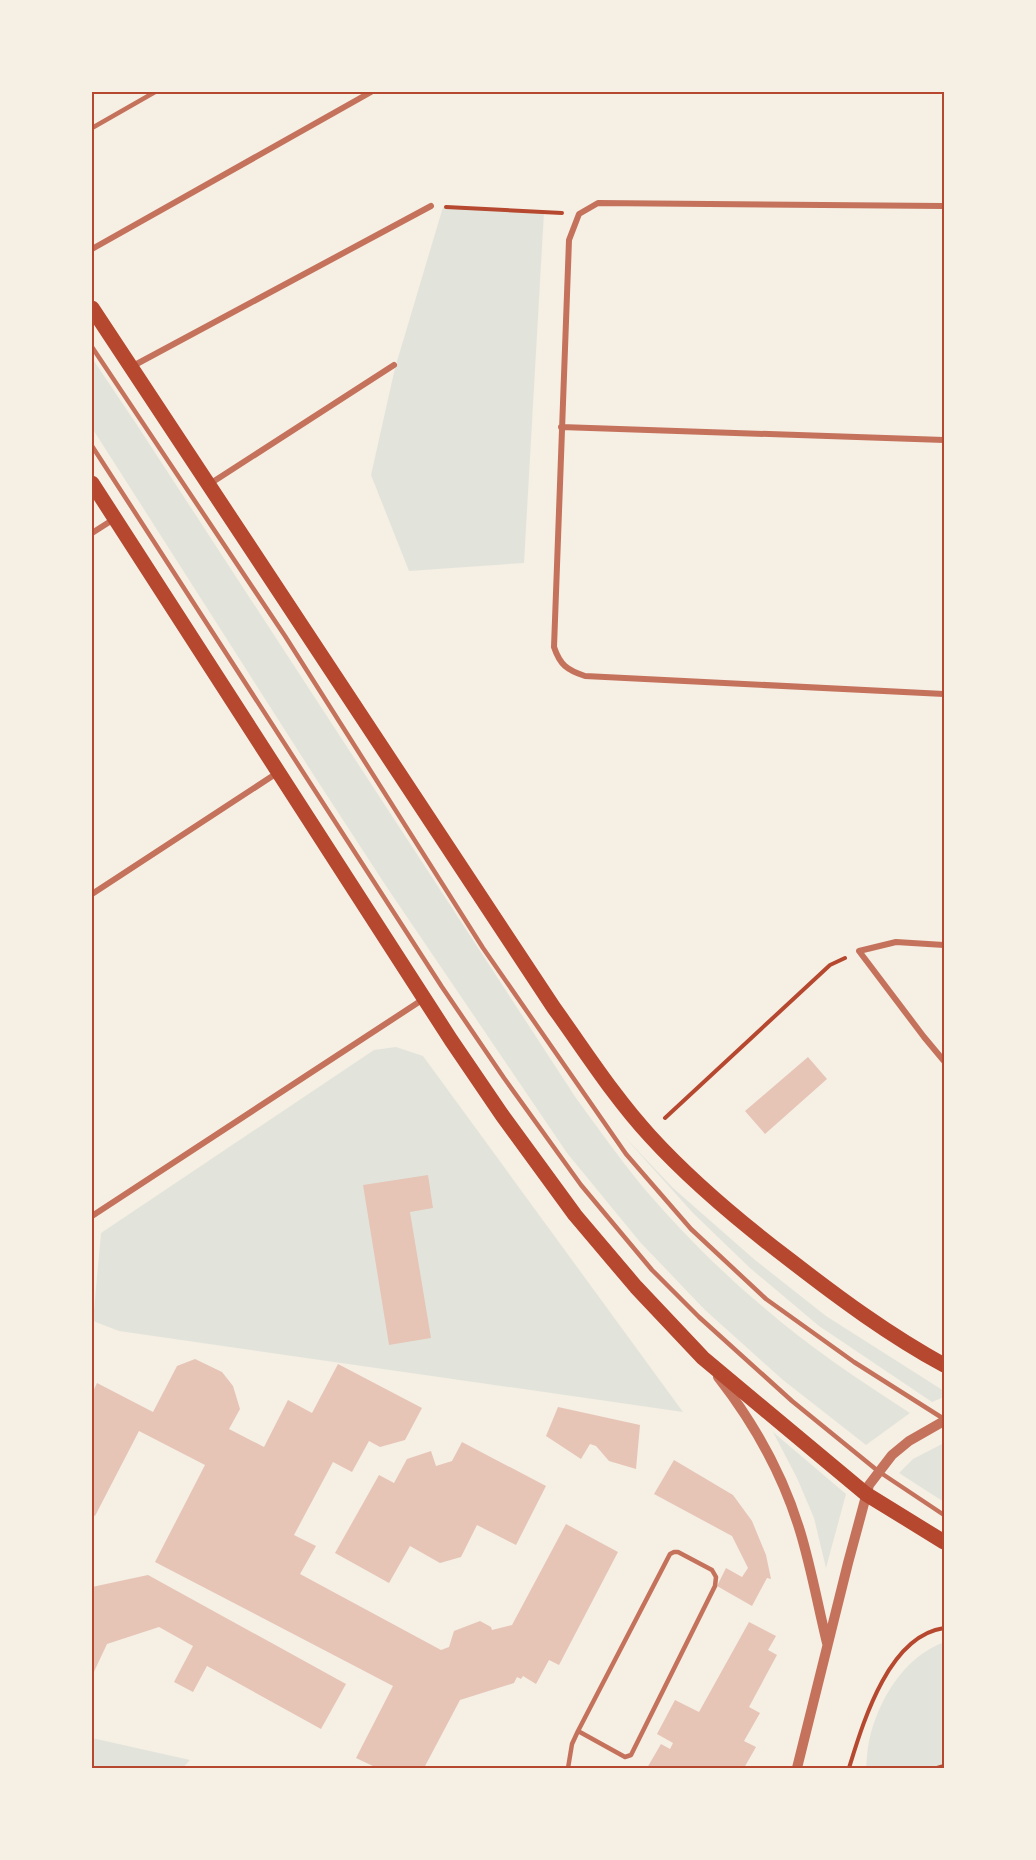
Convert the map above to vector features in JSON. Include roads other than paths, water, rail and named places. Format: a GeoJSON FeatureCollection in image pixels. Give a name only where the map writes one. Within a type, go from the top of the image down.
{"type":"FeatureCollection","features":[{"type":"Feature","properties":{"kind":"main road"},"geometry":{"type":"LineString","coordinates":[[92,308],[554,1008],[647,1134],[685,1173],[742,1223],[869,1320],[945,1365]]}},
{"type":"Feature","properties":{"kind":"main road"},"geometry":{"type":"LineString","coordinates":[[92,483],[424,998],[502,1115],[575,1215],[636,1287],[703,1358],[866,1494],[945,1542]]}},
{"type":"Feature","properties":{"kind":"street"},"geometry":{"type":"LineString","coordinates":[[92,249],[371,92]]}},
{"type":"Feature","properties":{"kind":"street"},"geometry":{"type":"LineString","coordinates":[[945,206],[598,203],[579,214],[569,240],[554,647],[559,660],[571,671],[585,676],[945,694]]}},
{"type":"Feature","properties":{"kind":"street"},"geometry":{"type":"LineString","coordinates":[[130,367],[431,206]]}},
{"type":"Feature","properties":{"kind":"street"},"geometry":{"type":"LineString","coordinates":[[208,485],[394,364]]}},
{"type":"Feature","properties":{"kind":"street"},"geometry":{"type":"LineString","coordinates":[[561,427],[945,440]]}},
{"type":"Feature","properties":{"kind":"street"},"geometry":{"type":"LineString","coordinates":[[92,533],[115,519]]}},
{"type":"Feature","properties":{"kind":"street"},"geometry":{"type":"LineString","coordinates":[[92,894],[278,772]]}},
{"type":"Feature","properties":{"kind":"street"},"geometry":{"type":"LineString","coordinates":[[945,945],[896,942],[859,951],[945,1061]]}},
{"type":"Feature","properties":{"kind":"street"},"geometry":{"type":"LineString","coordinates":[[92,1216],[424,998]]}},
{"type":"Feature","properties":{"kind":"street"},"geometry":{"type":"LineString","coordinates":[[703,1358],[734,1397],[783,1484],[800,1530],[828,1645]]}},
{"type":"Feature","properties":{"kind":"street"},"geometry":{"type":"LineString","coordinates":[[797,1768],[869,1485],[892,1455],[909,1441],[945,1420]]}},
{"type":"Feature","properties":{"kind":"lane"},"geometry":{"type":"LineString","coordinates":[[92,128],[155,92]]}},
{"type":"Feature","properties":{"kind":"lane"},"geometry":{"type":"LineString","coordinates":[[92,346],[279,626],[483,948],[626,1154],[691,1229],[766,1299],[854,1362],[945,1420]]}},
{"type":"Feature","properties":{"kind":"lane"},"geometry":{"type":"LineString","coordinates":[[92,446],[437,979],[580,1185],[652,1270],[699,1317],[792,1401],[878,1471],[945,1515]]}},
{"type":"Feature","properties":{"kind":"lane"},"geometry":{"type":"LineString","coordinates":[[568,1768],[572,1744],[578,1731],[670,1554],[678,1552],[712,1570],[716,1577],[715,1586],[631,1755],[625,1757],[578,1731]]}}]}
